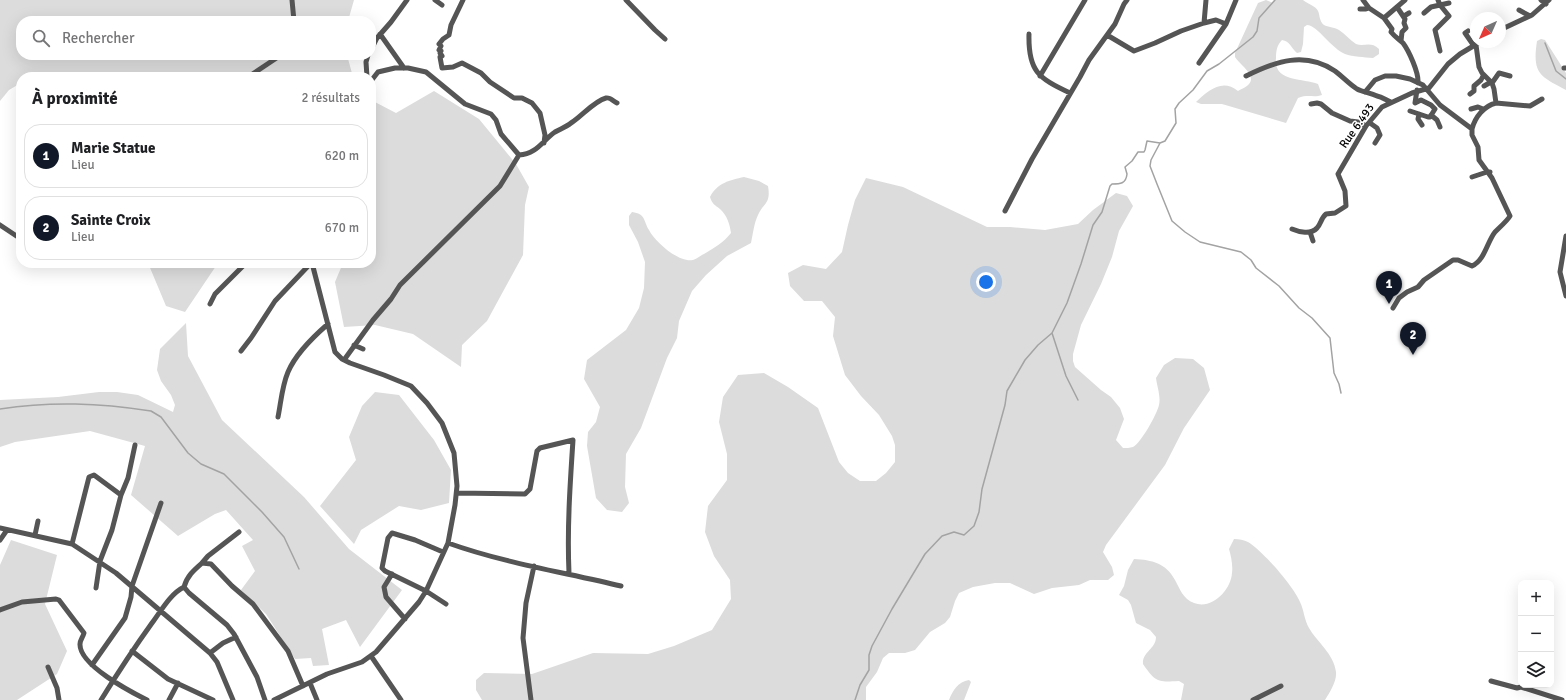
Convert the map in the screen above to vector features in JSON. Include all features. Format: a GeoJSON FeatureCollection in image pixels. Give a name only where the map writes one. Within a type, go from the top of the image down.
{"type":"FeatureCollection","features":[{"type":"Feature","properties":{"kind":"street"},"geometry":{"type":"LineString","coordinates":[[292,0],[294,16]]}},
{"type":"Feature","properties":{"kind":"street"},"geometry":{"type":"LineString","coordinates":[[376,41],[407,0]]}},
{"type":"Feature","properties":{"kind":"street"},"geometry":{"type":"LineString","coordinates":[[435,0],[442,5]]}},
{"type":"Feature","properties":{"kind":"street"},"geometry":{"type":"LineString","coordinates":[[463,0],[448,35],[439,44],[441,46],[439,50],[441,51],[440,53],[442,56],[440,57],[442,68],[453,67],[462,63],[481,73],[490,82],[514,98],[522,98],[532,103],[540,113],[545,135],[544,143]]}},
{"type":"Feature","properties":{"kind":"street"},"geometry":{"type":"LineString","coordinates":[[626,0],[665,39]]}},
{"type":"Feature","properties":{"kind":"street"},"geometry":{"type":"LineString","coordinates":[[1040,76],[1085,0]]}},
{"type":"Feature","properties":{"kind":"street"},"geometry":{"type":"LineString","coordinates":[[1006,211],[1032,159],[1089,60],[1115,24],[1122,7],[1127,0]]}},
{"type":"Feature","properties":{"kind":"street"},"geometry":{"type":"LineString","coordinates":[[1204,23],[1206,0]]}},
{"type":"Feature","properties":{"kind":"street"},"geometry":{"type":"LineString","coordinates":[[1199,63],[1226,24],[1236,0]]}},
{"type":"Feature","properties":{"kind":"street"},"geometry":{"type":"LineString","coordinates":[[1363,0],[1369,8],[1384,18],[1392,29],[1391,32],[1401,41],[1414,65],[1418,83]]}},
{"type":"Feature","properties":{"kind":"street"},"geometry":{"type":"LineString","coordinates":[[1384,18],[1405,0]]}},
{"type":"Feature","properties":{"kind":"street"},"geometry":{"type":"LineString","coordinates":[[1540,0],[1547,2]]}},
{"type":"Feature","properties":{"kind":"street"},"geometry":{"type":"LineString","coordinates":[[1506,27],[1530,16],[1547,2]]}},
{"type":"Feature","properties":{"kind":"street"},"geometry":{"type":"LineString","coordinates":[[1439,3],[1448,16],[1435,30],[1440,51]]}},
{"type":"Feature","properties":{"kind":"street"},"geometry":{"type":"LineString","coordinates":[[1424,13],[1439,3],[1448,3]]}},
{"type":"Feature","properties":{"kind":"street"},"geometry":{"type":"LineString","coordinates":[[1397,7],[1404,16],[1406,28],[1402,32],[1401,41]]}},
{"type":"Feature","properties":{"kind":"street"},"geometry":{"type":"LineString","coordinates":[[1360,9],[1369,8]]}},
{"type":"Feature","properties":{"kind":"street"},"geometry":{"type":"LineString","coordinates":[[1518,10],[1530,16]]}},
{"type":"Feature","properties":{"kind":"street"},"geometry":{"type":"LineString","coordinates":[[1404,16],[1409,13]]}},
{"type":"Feature","properties":{"kind":"street"},"geometry":{"type":"LineString","coordinates":[[1107,35],[1134,51],[1204,23],[1216,20],[1226,24]]}},
{"type":"Feature","properties":{"kind":"street"},"geometry":{"type":"LineString","coordinates":[[1468,31],[1464,33],[1470,38]]}},
{"type":"Feature","properties":{"kind":"street"},"geometry":{"type":"LineString","coordinates":[[380,34],[404,68]]}},
{"type":"Feature","properties":{"kind":"street"},"geometry":{"type":"LineString","coordinates":[[1029,34],[1029,51],[1033,66],[1040,76],[1051,84],[1070,93]]}},
{"type":"Feature","properties":{"kind":"street"},"geometry":{"type":"LineString","coordinates":[[1426,89],[1432,85],[1448,64],[1470,48]]}},
{"type":"Feature","properties":{"kind":"street"},"geometry":{"type":"LineString","coordinates":[[1477,48],[1479,67],[1483,76],[1491,83],[1495,93],[1496,103]]}},
{"type":"Feature","properties":{"kind":"street"},"geometry":{"type":"LineString","coordinates":[[1246,76],[1264,67],[1283,62],[1296,59],[1308,60],[1324,65],[1356,88],[1377,95],[1391,102]]}},
{"type":"Feature","properties":{"kind":"street"},"geometry":{"type":"LineString","coordinates":[[256,72],[274,60]]}},
{"type":"Feature","properties":{"kind":"street"},"geometry":{"type":"LineString","coordinates":[[367,60],[367,72]]}},
{"type":"Feature","properties":{"kind":"street"},"geometry":{"type":"LineString","coordinates":[[376,74],[385,70],[404,68],[426,72],[465,104],[491,114],[496,120],[501,134],[519,155],[526,155],[537,150],[554,133],[569,125],[600,101],[610,98],[617,103]]}},
{"type":"Feature","properties":{"kind":"street"},"geometry":{"type":"LineString","coordinates":[[1484,86],[1491,83],[1499,72],[1510,76]]}},
{"type":"Feature","properties":{"kind":"street"},"geometry":{"type":"LineString","coordinates":[[1365,92],[1375,80],[1385,76],[1400,76],[1418,83],[1426,89],[1440,105],[1472,129]]}},
{"type":"Feature","properties":{"kind":"street"},"geometry":{"type":"LineString","coordinates":[[1470,94],[1474,91],[1474,86],[1483,76]]}},
{"type":"Feature","properties":{"kind":"street","name":"Rue 6.493"},"geometry":{"type":"LineString","coordinates":[[1310,232],[1316,230],[1326,214],[1335,213],[1346,206],[1345,191],[1338,174],[1375,114],[1382,107],[1391,102],[1417,90],[1426,89]]}},
{"type":"Feature","properties":{"kind":"street"},"geometry":{"type":"LineString","coordinates":[[1417,90],[1415,103],[1422,100],[1431,106],[1434,109],[1432,115]]}},
{"type":"Feature","properties":{"kind":"street"},"geometry":{"type":"LineString","coordinates":[[1394,308],[1396,301],[1407,292],[1418,287],[1424,280],[1453,260],[1458,260],[1469,265],[1475,264],[1484,252],[1494,233],[1508,220],[1510,216],[1501,200],[1500,193],[1489,172],[1479,160],[1478,147],[1472,135],[1473,124],[1483,109],[1496,103],[1530,106],[1542,100]]}},
{"type":"Feature","properties":{"kind":"street"},"geometry":{"type":"LineString","coordinates":[[1311,104],[1321,104],[1332,113],[1350,120],[1368,124],[1376,128],[1380,135],[1375,143]]}},
{"type":"Feature","properties":{"kind":"street"},"geometry":{"type":"LineString","coordinates":[[1471,109],[1478,107],[1483,109]]}},
{"type":"Feature","properties":{"kind":"street"},"geometry":{"type":"LineString","coordinates":[[1410,111],[1428,117],[1432,115]]}},
{"type":"Feature","properties":{"kind":"street"},"geometry":{"type":"LineString","coordinates":[[1419,114],[1418,119],[1422,125]]}},
{"type":"Feature","properties":{"kind":"street"},"geometry":{"type":"LineString","coordinates":[[1432,115],[1437,120],[1440,127]]}},
{"type":"Feature","properties":{"kind":"street"},"geometry":{"type":"LineString","coordinates":[[344,360],[400,285],[500,186],[519,155]]}},
{"type":"Feature","properties":{"kind":"street"},"geometry":{"type":"LineString","coordinates":[[1472,177],[1489,172]]}},
{"type":"Feature","properties":{"kind":"street"},"geometry":{"type":"LineString","coordinates":[[0,225],[16,236]]}},
{"type":"Feature","properties":{"kind":"street"},"geometry":{"type":"LineString","coordinates":[[1292,229],[1298,232],[1310,232],[1313,241]]}},
{"type":"Feature","properties":{"kind":"street"},"geometry":{"type":"LineString","coordinates":[[1566,236],[1560,272],[1563,276],[1566,296]]}},
{"type":"Feature","properties":{"kind":"street"},"geometry":{"type":"LineString","coordinates":[[210,304],[217,291],[241,268]]}},
{"type":"Feature","properties":{"kind":"street"},"geometry":{"type":"LineString","coordinates":[[241,351],[275,301],[306,268]]}},
{"type":"Feature","properties":{"kind":"street"},"geometry":{"type":"LineString","coordinates":[[277,699],[333,671],[362,662],[371,656],[405,619],[426,591],[448,542],[457,492],[456,464],[451,443],[442,423],[428,403],[411,386],[344,360],[335,352],[312,268]]}},
{"type":"Feature","properties":{"kind":"street"},"geometry":{"type":"LineString","coordinates":[[278,417],[284,385],[290,367],[312,338],[328,324]]}},
{"type":"Feature","properties":{"kind":"street"},"geometry":{"type":"LineString","coordinates":[[354,345],[363,349]]}},
{"type":"Feature","properties":{"kind":"street"},"geometry":{"type":"LineString","coordinates":[[457,492],[525,494],[530,489],[537,451],[540,448],[573,440],[568,504],[569,573]]}},
{"type":"Feature","properties":{"kind":"street"},"geometry":{"type":"LineString","coordinates":[[96,588],[100,561],[112,530],[121,495],[128,478],[136,445]]}},
{"type":"Feature","properties":{"kind":"street"},"geometry":{"type":"LineString","coordinates":[[72,544],[89,477],[94,475],[121,495]]}},
{"type":"Feature","properties":{"kind":"street"},"geometry":{"type":"LineString","coordinates":[[92,665],[125,618],[131,597],[132,586],[161,503]]}},
{"type":"Feature","properties":{"kind":"street"},"geometry":{"type":"LineString","coordinates":[[35,535],[38,521]]}},
{"type":"Feature","properties":{"kind":"street"},"geometry":{"type":"LineString","coordinates":[[0,528],[72,544],[100,561],[210,652],[217,662],[233,700]]}},
{"type":"Feature","properties":{"kind":"street"},"geometry":{"type":"LineString","coordinates":[[0,540],[7,530]]}},
{"type":"Feature","properties":{"kind":"street"},"geometry":{"type":"LineString","coordinates":[[101,700],[132,651],[177,590],[184,587],[187,578],[208,556],[239,532]]}},
{"type":"Feature","properties":{"kind":"street"},"geometry":{"type":"LineString","coordinates":[[443,552],[415,540],[392,533],[388,538],[382,568],[385,571],[426,591],[446,604]]}},
{"type":"Feature","properties":{"kind":"street"},"geometry":{"type":"LineString","coordinates":[[448,542],[496,558],[569,573],[621,586]]}},
{"type":"Feature","properties":{"kind":"street"},"geometry":{"type":"LineString","coordinates":[[202,563],[211,564],[253,604],[288,651],[303,686]]}},
{"type":"Feature","properties":{"kind":"street"},"geometry":{"type":"LineString","coordinates":[[531,700],[523,638],[526,604],[534,566]]}},
{"type":"Feature","properties":{"kind":"street"},"geometry":{"type":"LineString","coordinates":[[392,574],[384,587],[386,597],[405,619]]}},
{"type":"Feature","properties":{"kind":"street"},"geometry":{"type":"LineString","coordinates":[[184,587],[227,625],[236,637],[257,677],[265,700]]}},
{"type":"Feature","properties":{"kind":"street"},"geometry":{"type":"LineString","coordinates":[[0,610],[28,601],[59,600],[84,632],[80,644],[81,649],[92,665],[112,681],[147,700]]}},
{"type":"Feature","properties":{"kind":"street"},"geometry":{"type":"LineString","coordinates":[[210,652],[236,637]]}},
{"type":"Feature","properties":{"kind":"street"},"geometry":{"type":"LineString","coordinates":[[132,651],[161,674],[213,700]]}},
{"type":"Feature","properties":{"kind":"street"},"geometry":{"type":"LineString","coordinates":[[371,656],[401,700]]}},
{"type":"Feature","properties":{"kind":"street"},"geometry":{"type":"LineString","coordinates":[[48,667],[57,688],[60,700]]}},
{"type":"Feature","properties":{"kind":"street"},"geometry":{"type":"LineString","coordinates":[[1491,681],[1517,688],[1521,687],[1562,700]]}},
{"type":"Feature","properties":{"kind":"street"},"geometry":{"type":"LineString","coordinates":[[310,682],[317,700]]}},
{"type":"Feature","properties":{"kind":"street"},"geometry":{"type":"LineString","coordinates":[[169,700],[178,683]]}},
{"type":"Feature","properties":{"kind":"street"},"geometry":{"type":"LineString","coordinates":[[1253,700],[1281,686]]}},
{"type":"Feature","properties":{"kind":"shaded area"},"geometry":{"type":"Polygon","coordinates":[[[0,0],[354,0],[349,16],[16,16],[16,60],[348,60],[352,72],[16,72],[16,86],[9,90],[0,101],[0,0]]]}},
{"type":"Feature","properties":{"kind":"shaded area"},"geometry":{"type":"Polygon","coordinates":[[[1266,0],[1273,3],[1274,0],[1303,0],[1317,9],[1321,22],[1324,25],[1339,30],[1356,44],[1373,45],[1379,49],[1379,54],[1373,58],[1345,54],[1315,29],[1307,25],[1304,27],[1301,52],[1297,53],[1289,43],[1282,40],[1277,51],[1276,66],[1279,71],[1290,78],[1318,84],[1322,95],[1298,98],[1286,123],[1222,104],[1201,104],[1196,102],[1210,90],[1221,86],[1232,87],[1238,91],[1249,84],[1251,77],[1235,57],[1235,53],[1258,3],[1266,0]]]}},
{"type":"Feature","properties":{"kind":"shaded area"},"geometry":{"type":"Polygon","coordinates":[[[1541,39],[1545,40],[1566,73],[1566,90],[1544,77],[1537,67],[1537,41],[1541,39]]]}},
{"type":"Feature","properties":{"kind":"shaded area"},"geometry":{"type":"Polygon","coordinates":[[[434,91],[479,119],[516,164],[529,187],[525,205],[523,255],[487,321],[462,345],[461,367],[413,334],[375,325],[344,327],[335,282],[341,268],[376,268],[376,103],[396,113],[434,91]]]}},
{"type":"Feature","properties":{"kind":"shaded area"},"geometry":{"type":"Polygon","coordinates":[[[744,177],[759,181],[768,186],[769,192],[768,200],[757,218],[751,243],[727,256],[706,275],[692,291],[679,321],[677,338],[667,358],[641,428],[626,454],[625,487],[629,503],[622,512],[607,510],[596,498],[587,446],[588,432],[596,422],[600,407],[584,379],[587,360],[626,330],[639,308],[644,288],[645,262],[638,242],[629,225],[629,216],[632,212],[640,214],[644,218],[652,235],[662,246],[681,258],[693,260],[711,250],[725,240],[731,233],[726,217],[713,203],[710,197],[713,192],[724,183],[744,177]]]}},
{"type":"Feature","properties":{"kind":"shaded area"},"geometry":{"type":"Polygon","coordinates":[[[866,178],[903,187],[987,227],[1045,230],[1078,224],[1093,210],[1116,193],[1127,196],[1133,206],[1119,231],[1112,257],[1081,325],[1073,354],[1075,367],[1111,397],[1120,408],[1124,419],[1116,440],[1123,448],[1133,447],[1140,440],[1158,409],[1159,395],[1156,378],[1164,365],[1175,358],[1193,359],[1204,368],[1210,390],[1184,428],[1165,465],[1106,545],[1103,552],[1112,567],[1114,575],[1108,580],[1090,580],[1079,585],[1052,588],[1034,594],[1010,583],[995,583],[973,587],[959,593],[950,617],[945,623],[930,632],[915,650],[905,653],[889,653],[883,658],[877,672],[866,687],[866,700],[482,700],[476,690],[476,680],[484,673],[532,674],[593,653],[648,654],[674,646],[712,630],[731,599],[730,580],[714,556],[705,532],[708,506],[727,480],[727,454],[719,422],[723,397],[738,375],[764,373],[788,387],[818,408],[839,462],[848,473],[860,481],[876,481],[886,473],[895,462],[895,445],[892,436],[879,415],[861,396],[845,375],[833,336],[835,317],[822,301],[804,301],[790,286],[788,273],[803,265],[826,269],[842,252],[855,200],[866,178]]]}},
{"type":"Feature","properties":{"kind":"shaded area"},"geometry":{"type":"Polygon","coordinates":[[[150,268],[215,268],[185,312],[166,306],[150,268]]]}},
{"type":"Feature","properties":{"kind":"shaded area"},"geometry":{"type":"Polygon","coordinates":[[[186,323],[188,356],[222,420],[304,497],[349,549],[402,590],[360,647],[346,620],[322,629],[329,665],[313,666],[311,658],[295,659],[266,614],[241,590],[255,571],[242,546],[253,540],[226,510],[215,514],[178,536],[131,495],[145,446],[90,431],[15,442],[0,447],[0,400],[58,397],[99,392],[117,392],[138,395],[173,412],[175,405],[171,395],[161,381],[157,370],[160,349],[186,323]]]}},
{"type":"Feature","properties":{"kind":"shaded area"},"geometry":{"type":"Polygon","coordinates":[[[375,392],[399,395],[434,440],[451,470],[449,503],[421,510],[399,506],[361,530],[354,544],[320,506],[356,460],[349,437],[362,406],[375,392]]]}},
{"type":"Feature","properties":{"kind":"shaded area"},"geometry":{"type":"Polygon","coordinates":[[[1234,539],[1248,542],[1254,546],[1285,579],[1297,595],[1309,628],[1329,654],[1335,666],[1336,675],[1333,686],[1325,700],[1181,700],[1184,684],[1179,681],[1158,680],[1151,675],[1143,664],[1143,660],[1154,645],[1156,637],[1150,630],[1136,623],[1128,600],[1119,595],[1124,586],[1128,570],[1134,559],[1147,560],[1163,566],[1171,574],[1187,599],[1194,603],[1207,604],[1214,601],[1224,592],[1231,579],[1232,567],[1229,549],[1234,539]]]}},
{"type":"Feature","properties":{"kind":"shaded area"},"geometry":{"type":"Polygon","coordinates":[[[11,540],[57,555],[45,604],[67,651],[57,674],[17,700],[0,700],[0,565],[11,540]]]}},
{"type":"Feature","properties":{"kind":"shaded area"},"geometry":{"type":"Polygon","coordinates":[[[969,680],[971,682],[964,700],[949,700],[956,687],[969,680]]]}},
{"type":"Feature","properties":{"kind":"waterway"},"geometry":{"type":"LineString","coordinates":[[855,700],[860,685],[869,670],[869,655],[872,646],[925,554],[942,536],[954,532],[964,535],[974,526],[979,512],[982,489],[1005,405],[1007,391],[1025,360],[1038,345],[1052,333],[1067,303],[1093,225],[1102,212],[1110,186],[1112,184],[1124,182],[1127,174],[1125,167],[1132,161],[1138,152],[1144,152],[1147,141],[1160,143],[1165,141],[1176,123],[1175,109],[1179,103],[1193,90],[1207,71],[1219,64],[1253,37],[1257,31],[1259,18],[1275,0]]}},
{"type":"Feature","properties":{"kind":"waterway"},"geometry":{"type":"LineString","coordinates":[[1545,43],[1556,71],[1566,79]]}},
{"type":"Feature","properties":{"kind":"waterway"},"geometry":{"type":"LineString","coordinates":[[1160,143],[1151,160],[1150,166],[1172,221],[1200,242],[1241,252],[1251,260],[1256,268],[1279,286],[1299,308],[1312,318],[1330,338],[1334,373],[1341,393]]}},
{"type":"Feature","properties":{"kind":"waterway"},"geometry":{"type":"LineString","coordinates":[[1052,333],[1066,376],[1078,400]]}},
{"type":"Feature","properties":{"kind":"waterway"},"geometry":{"type":"LineString","coordinates":[[0,409],[19,406],[76,404],[113,406],[151,411],[161,417],[188,453],[201,464],[224,474],[262,512],[284,537],[299,569]]}},
{"type":"Feature","properties":{"kind":"place","name":"Marie Statue"},"geometry":{"type":"Point","coordinates":[1389,304]}},
{"type":"Feature","properties":{"kind":"place","name":"Sainte Croix"},"geometry":{"type":"Point","coordinates":[1413,355]}}]}
